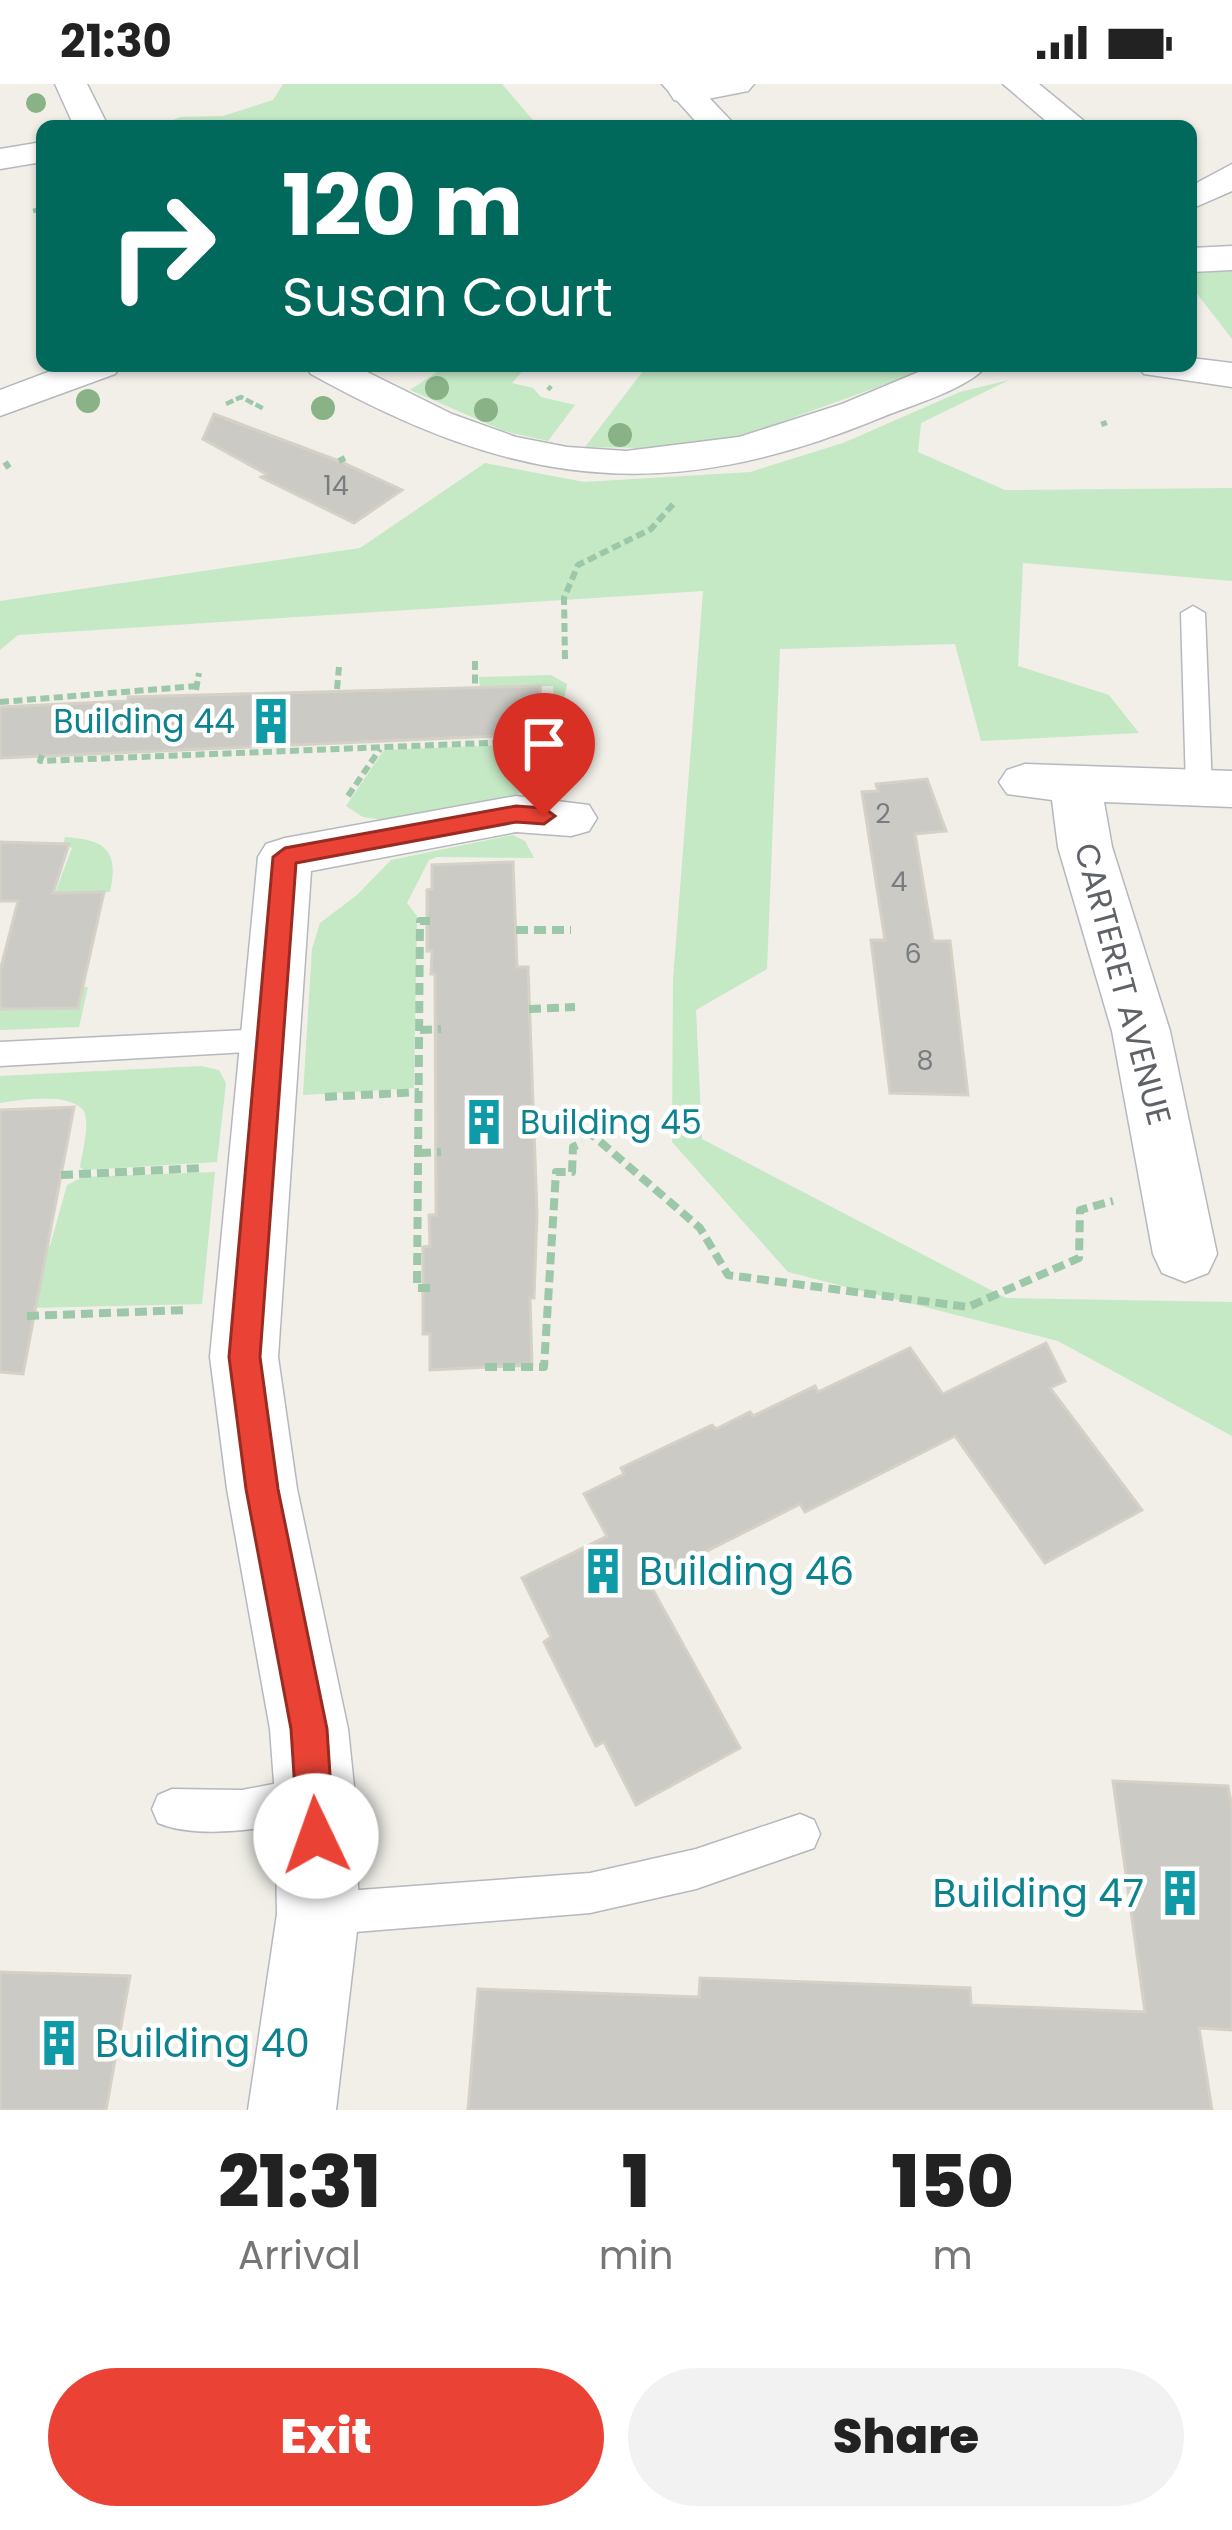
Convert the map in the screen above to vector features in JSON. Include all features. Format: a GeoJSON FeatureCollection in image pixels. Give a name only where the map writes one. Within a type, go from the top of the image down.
{"type":"FeatureCollection","features":[{"type":"Feature","properties":{"kind":"street"},"geometry":{"type":"LineString","coordinates":[[71,84],[88,120]]}},
{"type":"Feature","properties":{"kind":"street"},"geometry":{"type":"LineString","coordinates":[[683,88],[736,84]]}},
{"type":"Feature","properties":{"kind":"street"},"geometry":{"type":"LineString","coordinates":[[1019,84],[1064,120]]}},
{"type":"Feature","properties":{"kind":"street"},"geometry":{"type":"LineString","coordinates":[[683,88],[713,120]]}},
{"type":"Feature","properties":{"kind":"street"},"geometry":{"type":"LineString","coordinates":[[0,159],[36,153]]}},
{"type":"Feature","properties":{"kind":"street"},"geometry":{"type":"LineString","coordinates":[[1197,196],[1232,174]]}},
{"type":"Feature","properties":{"kind":"street"},"geometry":{"type":"LineString","coordinates":[[1197,260],[1232,259]]}},
{"type":"Feature","properties":{"kind":"street"},"geometry":{"type":"LineString","coordinates":[[1197,371],[1232,375]]}},
{"type":"Feature","properties":{"kind":"street"},"geometry":{"type":"LineString","coordinates":[[0,404],[85,372]]}},
{"type":"Feature","properties":{"kind":"street"},"geometry":{"type":"LineString","coordinates":[[337,372],[454,429],[530,454],[614,464],[718,457],[782,438],[951,372]]}},
{"type":"Feature","properties":{"kind":"street","name":"CARTERET AVENUE"},"geometry":{"type":"LineString","coordinates":[[1186,1254],[1142,1031],[1085,847],[1050,783],[1216,788]]}},
{"type":"Feature","properties":{"kind":"street"},"geometry":{"type":"LineString","coordinates":[[292,2110],[318,1914],[315,1796],[309,1729],[251,1421],[244,1357],[285,857],[516,814],[571,818]]}},
{"type":"Feature","properties":{"kind":"lane"},"geometry":{"type":"LineString","coordinates":[[1192,613],[1216,788]]}},
{"type":"Feature","properties":{"kind":"lane"},"geometry":{"type":"LineString","coordinates":[[0,1054],[263,1102]]}},
{"type":"Feature","properties":{"kind":"lane"},"geometry":{"type":"LineString","coordinates":[[172,1809],[242,1810],[315,1796]]}},
{"type":"Feature","properties":{"kind":"lane"},"geometry":{"type":"LineString","coordinates":[[318,1914],[590,1893],[696,1869],[800,1834]]}},
{"type":"Feature","properties":{"kind":"path"},"geometry":{"type":"LineString","coordinates":[[226,404],[241,397],[264,409]]}},
{"type":"Feature","properties":{"kind":"path"},"geometry":{"type":"LineString","coordinates":[[565,659],[564,598],[578,565],[651,530],[718,457]]}},
{"type":"Feature","properties":{"kind":"path"},"geometry":{"type":"LineString","coordinates":[[475,661],[476,688]]}},
{"type":"Feature","properties":{"kind":"path"},"geometry":{"type":"LineString","coordinates":[[337,689],[339,667]]}},
{"type":"Feature","properties":{"kind":"path"},"geometry":{"type":"LineString","coordinates":[[0,702],[196,689],[199,673]]}},
{"type":"Feature","properties":{"kind":"path"},"geometry":{"type":"LineString","coordinates":[[316,739],[316,750]]}},
{"type":"Feature","properties":{"kind":"path"},"geometry":{"type":"LineString","coordinates":[[42,755],[40,761],[585,739]]}},
{"type":"Feature","properties":{"kind":"path"},"geometry":{"type":"LineString","coordinates":[[186,755],[187,744]]}},
{"type":"Feature","properties":{"kind":"path"},"geometry":{"type":"LineString","coordinates":[[430,1288],[416,1288],[420,921],[431,921]]}},
{"type":"Feature","properties":{"kind":"path"},"geometry":{"type":"LineString","coordinates":[[516,930],[571,930]]}},
{"type":"Feature","properties":{"kind":"path"},"geometry":{"type":"LineString","coordinates":[[529,1009],[575,1007]]}},
{"type":"Feature","properties":{"kind":"path"},"geometry":{"type":"LineString","coordinates":[[420,1030],[441,1029]]}},
{"type":"Feature","properties":{"kind":"path"},"geometry":{"type":"LineString","coordinates":[[62,1175],[263,1102],[419,1092]]}},
{"type":"Feature","properties":{"kind":"path"},"geometry":{"type":"LineString","coordinates":[[534,1129],[582,1126],[700,1228],[728,1275],[968,1307],[1079,1258],[1080,1210],[1172,1183]]}},
{"type":"Feature","properties":{"kind":"path"},"geometry":{"type":"LineString","coordinates":[[485,1367],[544,1367],[556,1172],[572,1172],[573,1147],[583,1143]]}},
{"type":"Feature","properties":{"kind":"path"},"geometry":{"type":"LineString","coordinates":[[419,1153],[441,1152]]}},
{"type":"Feature","properties":{"kind":"path"},"geometry":{"type":"LineString","coordinates":[[534,1284],[550,1283]]}},
{"type":"Feature","properties":{"kind":"path"},"geometry":{"type":"LineString","coordinates":[[27,1316],[248,1307]]}},
{"type":"Feature","properties":{"kind":"green space"},"geometry":{"type":"Polygon","coordinates":[[[283,84],[502,84],[533,120],[173,120],[223,116],[273,100],[283,84]]]}},
{"type":"Feature","properties":{"kind":"green space"},"geometry":{"type":"Polygon","coordinates":[[[1232,268],[1232,339],[1197,294],[1199,270],[1232,268]]]}},
{"type":"Feature","properties":{"kind":"green space"},"geometry":{"type":"Polygon","coordinates":[[[437,372],[522,372],[512,383],[533,388],[541,397],[575,405],[548,441],[504,431],[410,390],[437,372]]]}},
{"type":"Feature","properties":{"kind":"green space"},"geometry":{"type":"Polygon","coordinates":[[[642,372],[919,372],[739,437],[646,448],[585,447],[642,372]]]}},
{"type":"Feature","properties":{"kind":"green space"},"geometry":{"type":"Polygon","coordinates":[[[1009,380],[921,423],[918,452],[1005,490],[1232,488],[1232,581],[1023,563],[1018,666],[1109,695],[1139,733],[981,741],[955,644],[780,649],[767,969],[696,1010],[702,1139],[1006,1298],[1232,1302],[1232,1436],[1058,1341],[788,1272],[672,1142],[673,980],[703,591],[18,635],[0,650],[0,601],[360,548],[485,463],[584,482],[750,472],[843,443],[960,392],[1009,380]]]}},
{"type":"Feature","properties":{"kind":"green space"},"geometry":{"type":"Polygon","coordinates":[[[551,675],[567,684],[557,737],[550,737],[548,706],[554,699],[553,686],[480,688],[479,677],[551,675]]]}},
{"type":"Feature","properties":{"kind":"green space"},"geometry":{"type":"Polygon","coordinates":[[[556,743],[550,779],[494,801],[383,820],[363,817],[346,806],[384,750],[556,743]]]}},
{"type":"Feature","properties":{"kind":"green space"},"geometry":{"type":"Polygon","coordinates":[[[513,835],[525,841],[534,858],[437,857],[429,860],[407,903],[417,916],[414,1088],[303,1095],[312,949],[320,923],[357,895],[391,860],[513,835]]]}},
{"type":"Feature","properties":{"kind":"green space"},"geometry":{"type":"Polygon","coordinates":[[[65,837],[91,841],[106,850],[113,866],[110,892],[55,893],[72,848],[63,844],[65,837]]]}},
{"type":"Feature","properties":{"kind":"green space"},"geometry":{"type":"Polygon","coordinates":[[[83,987],[88,987],[79,1027],[0,1030],[0,1009],[77,1008],[83,987]]]}},
{"type":"Feature","properties":{"kind":"green space"},"geometry":{"type":"Polygon","coordinates":[[[201,1066],[219,1070],[226,1083],[217,1162],[84,1170],[80,1167],[85,1115],[76,1104],[56,1099],[0,1103],[0,1076],[201,1066]]]}},
{"type":"Feature","properties":{"kind":"green space"},"geometry":{"type":"Polygon","coordinates":[[[215,1172],[202,1304],[29,1308],[40,1246],[50,1246],[67,1185],[83,1177],[215,1172]]]}},
{"type":"Feature","properties":{"kind":"building"},"geometry":{"type":"Polygon","coordinates":[[[214,414],[402,490],[354,523],[261,477],[266,474],[203,439],[214,414]]]}},
{"type":"Feature","properties":{"kind":"building","name":"Building 44"},"geometry":{"type":"Polygon","coordinates":[[[540,686],[542,734],[0,758],[0,707],[128,701],[128,697],[540,686]]]}},
{"type":"Feature","properties":{"kind":"building"},"geometry":{"type":"Polygon","coordinates":[[[927,779],[946,831],[915,834],[933,941],[950,941],[968,1095],[890,1093],[871,940],[885,940],[862,792],[878,791],[876,784],[927,779]]]}},
{"type":"Feature","properties":{"kind":"building"},"geometry":{"type":"Polygon","coordinates":[[[0,842],[69,844],[53,893],[104,892],[78,1008],[0,1009],[0,971],[18,901],[0,901],[0,842]]]}},
{"type":"Feature","properties":{"kind":"building","name":"Building 45"},"geometry":{"type":"Polygon","coordinates":[[[513,862],[517,967],[528,967],[537,1213],[534,1298],[530,1298],[532,1365],[430,1370],[430,1334],[423,1334],[423,1247],[430,1246],[429,1215],[436,1215],[435,974],[431,974],[432,951],[427,951],[427,890],[432,889],[432,865],[513,862]]]}},
{"type":"Feature","properties":{"kind":"building"},"geometry":{"type":"Polygon","coordinates":[[[74,1107],[23,1374],[0,1372],[0,1110],[74,1107]]]}},
{"type":"Feature","properties":{"kind":"building","name":"Building 46"},"geometry":{"type":"Polygon","coordinates":[[[1046,1343],[1065,1381],[1050,1388],[1142,1510],[1045,1563],[955,1436],[805,1512],[800,1504],[648,1581],[740,1748],[636,1805],[604,1742],[596,1746],[544,1642],[551,1637],[522,1578],[607,1536],[584,1494],[624,1474],[621,1468],[712,1425],[716,1429],[750,1412],[753,1416],[815,1386],[818,1392],[910,1348],[943,1394],[1046,1343]]]}},
{"type":"Feature","properties":{"kind":"building","name":"Building 47"},"geometry":{"type":"Polygon","coordinates":[[[1113,1781],[1228,1786],[1232,1808],[1232,2030],[1199,2028],[1212,2110],[468,2110],[478,1989],[699,1997],[700,1978],[970,1988],[971,2005],[1145,2012],[1113,1781]]]}},
{"type":"Feature","properties":{"kind":"building","name":"Building 40"},"geometry":{"type":"Polygon","coordinates":[[[0,1972],[130,1976],[106,2110],[0,2110],[0,1972]]]}},
{"type":"Feature","properties":{"kind":"place","name":"Building 44"},"geometry":{"type":"Point","coordinates":[271,721]}},
{"type":"Feature","properties":{"kind":"place","name":"Building 45"},"geometry":{"type":"Point","coordinates":[484,1122]}},
{"type":"Feature","properties":{"kind":"place","name":"Building 46"},"geometry":{"type":"Point","coordinates":[603,1571]}},
{"type":"Feature","properties":{"kind":"place","name":"Building 47"},"geometry":{"type":"Point","coordinates":[1180,1893]}},
{"type":"Feature","properties":{"kind":"place","name":"Building 40"},"geometry":{"type":"Point","coordinates":[59,2043]}},
{"type":"Feature","properties":{"kind":"route"},"geometry":{"type":"LineString","coordinates":[[316,1836],[309,1729],[262,1489],[244,1357],[285,857],[516,814],[544,816]]}}]}
